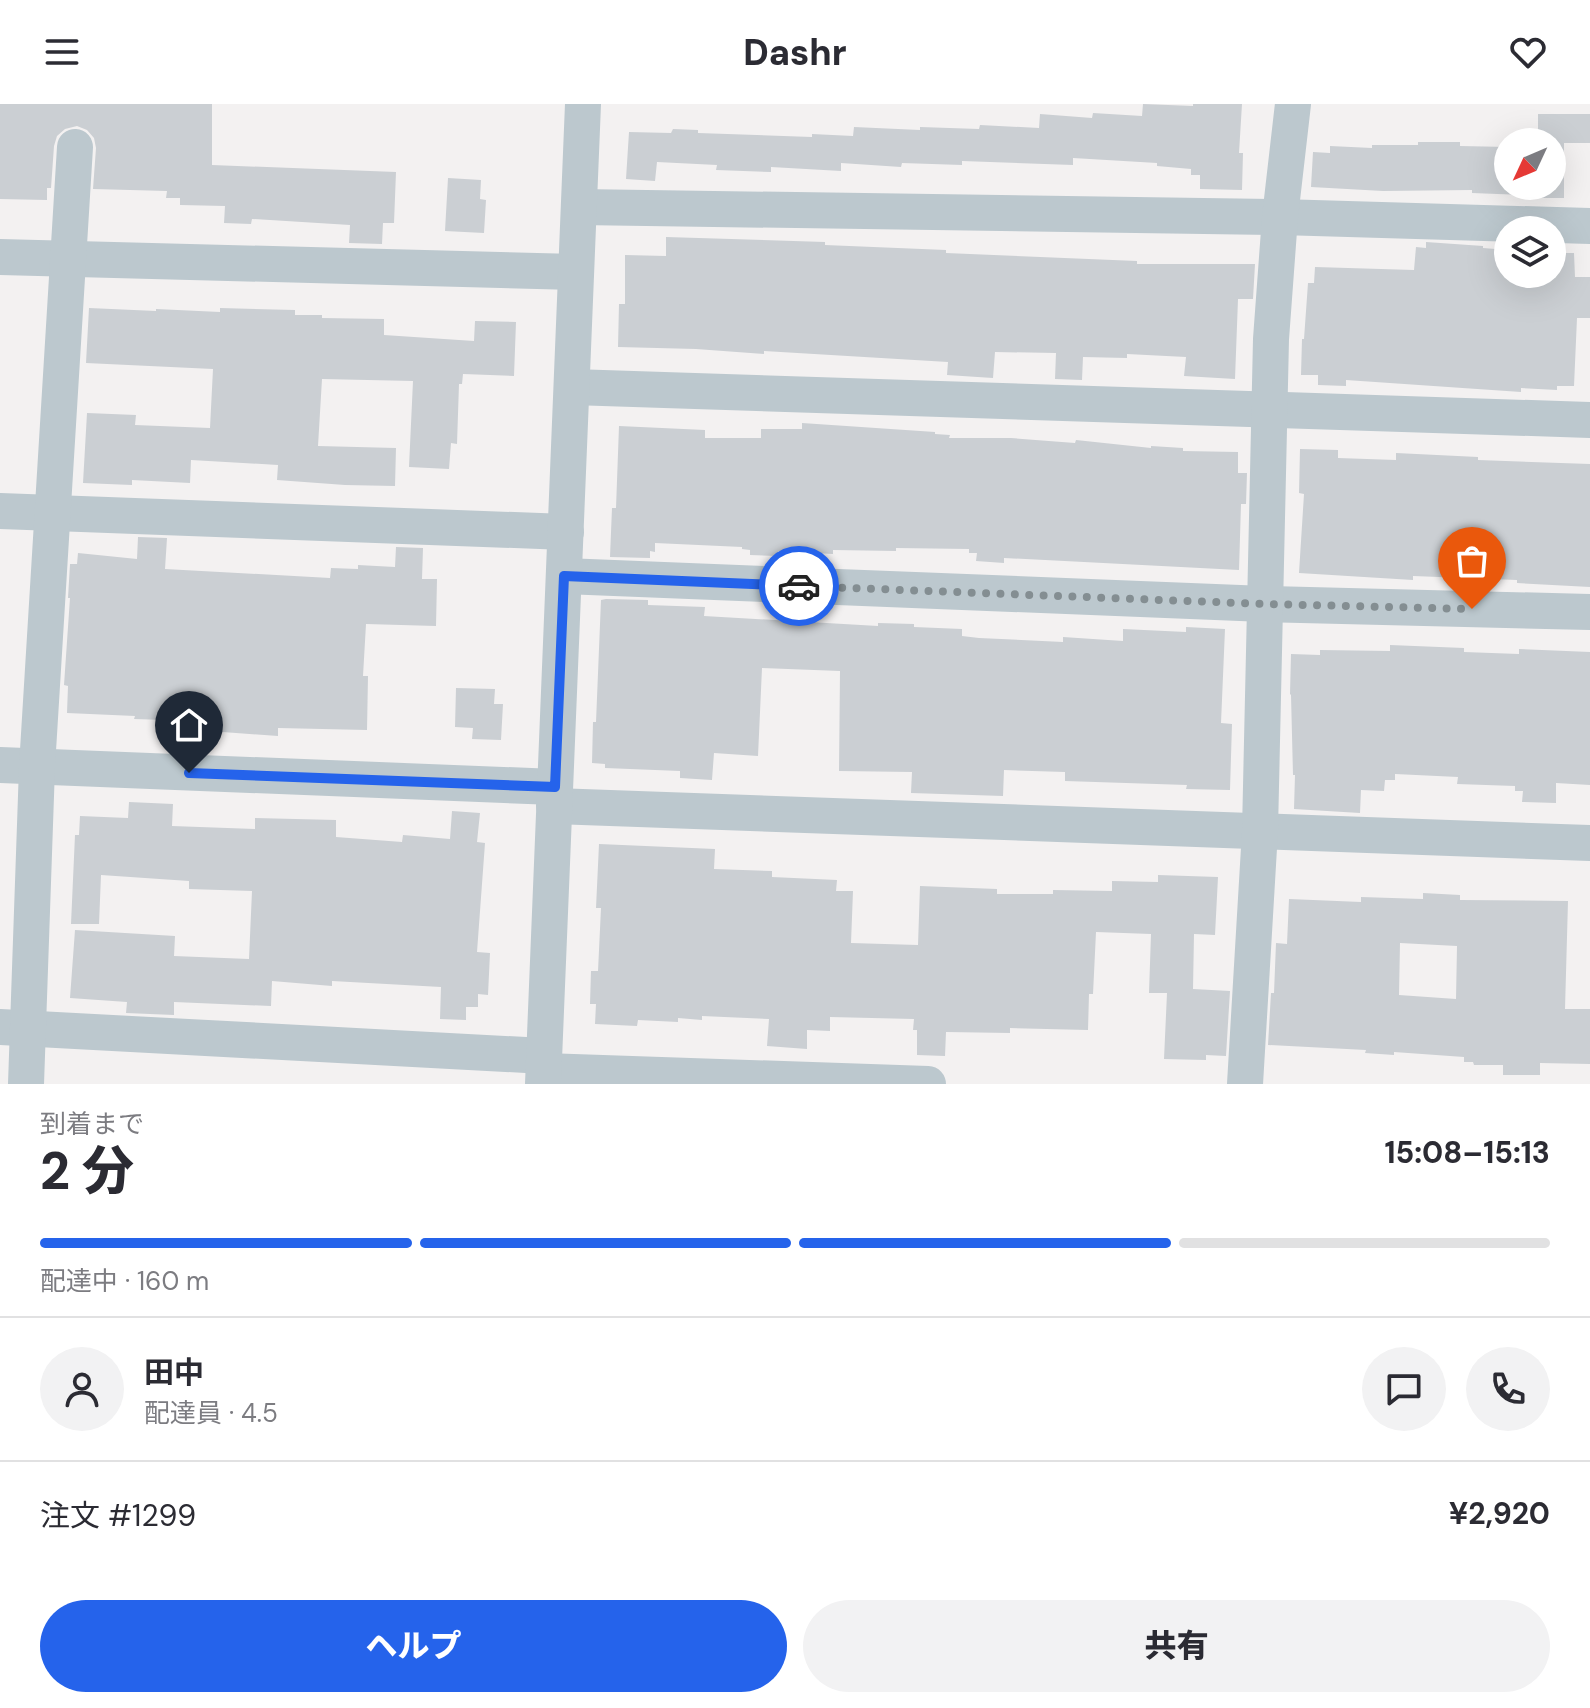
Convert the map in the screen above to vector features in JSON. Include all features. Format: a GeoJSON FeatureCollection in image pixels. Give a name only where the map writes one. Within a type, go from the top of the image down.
{"type":"FeatureCollection","features":[{"type":"Feature","properties":{"kind":"street"},"geometry":{"type":"LineString","coordinates":[[544,1070],[583,104]]}},
{"type":"Feature","properties":{"kind":"street"},"geometry":{"type":"LineString","coordinates":[[1245,1084],[1260,831],[1271,339],[1280,217],[1293,104]]}},
{"type":"Feature","properties":{"kind":"street"},"geometry":{"type":"LineString","coordinates":[[26,1084],[14,1027],[37,767],[75,147]]}},
{"type":"Feature","properties":{"kind":"street"},"geometry":{"type":"LineString","coordinates":[[579,207],[1280,217],[1590,226]]}},
{"type":"Feature","properties":{"kind":"street"},"geometry":{"type":"LineString","coordinates":[[0,257],[576,272]]}},
{"type":"Feature","properties":{"kind":"street"},"geometry":{"type":"LineString","coordinates":[[572,387],[1590,420]]}},
{"type":"Feature","properties":{"kind":"street"},"geometry":{"type":"LineString","coordinates":[[0,511],[566,532]]}},
{"type":"Feature","properties":{"kind":"street"},"geometry":{"type":"LineString","coordinates":[[564,576],[1265,604],[1590,612]]}},
{"type":"Feature","properties":{"kind":"street"},"geometry":{"type":"LineString","coordinates":[[0,765],[1260,831],[1590,843]]}},
{"type":"Feature","properties":{"kind":"street"},"geometry":{"type":"LineString","coordinates":[[14,1027],[544,1070],[928,1084]]}},
{"type":"Feature","properties":{"kind":"building"},"geometry":{"type":"Polygon","coordinates":[[[0,104],[212,104],[212,165],[396,172],[394,223],[383,223],[382,244],[349,243],[350,225],[252,219],[251,224],[224,223],[225,206],[180,205],[180,198],[166,198],[167,191],[93,189],[94,138],[87,130],[77,126],[65,129],[57,136],[47,200],[0,199],[0,104]]]}},
{"type":"Feature","properties":{"kind":"building"},"geometry":{"type":"Polygon","coordinates":[[[1143,104],[1242,104],[1239,153],[1243,153],[1242,190],[1200,189],[1200,175],[1191,175],[1191,169],[1157,166],[1157,163],[1073,158],[1073,165],[962,161],[962,165],[902,163],[901,167],[841,163],[841,171],[771,167],[771,172],[716,170],[717,165],[657,162],[655,181],[626,179],[629,132],[671,133],[673,129],[698,130],[698,133],[812,137],[812,134],[853,136],[854,127],[920,130],[920,127],[979,129],[980,125],[1039,128],[1040,114],[1092,118],[1093,113],[1142,116],[1143,104]]]}},
{"type":"Feature","properties":{"kind":"building"},"geometry":{"type":"Polygon","coordinates":[[[1538,114],[1590,114],[1590,143],[1566,143],[1566,128],[1538,128],[1538,114]]]}},
{"type":"Feature","properties":{"kind":"building"},"geometry":{"type":"Polygon","coordinates":[[[1460,142],[1460,146],[1494,147],[1494,194],[1472,193],[1472,190],[1383,191],[1311,187],[1313,152],[1330,153],[1330,146],[1372,148],[1372,145],[1460,142]]]}},
{"type":"Feature","properties":{"kind":"building"},"geometry":{"type":"Polygon","coordinates":[[[448,178],[481,180],[480,199],[486,200],[484,233],[445,231],[448,178]]]}},
{"type":"Feature","properties":{"kind":"building"},"geometry":{"type":"Polygon","coordinates":[[[666,237],[825,242],[825,245],[946,250],[946,253],[1137,261],[1137,264],[1255,264],[1253,299],[1238,299],[1235,379],[1184,376],[1186,357],[1127,354],[1127,358],[1083,357],[1082,380],[1055,379],[1056,353],[995,352],[993,378],[947,375],[948,362],[764,351],[764,354],[618,347],[619,304],[625,304],[625,255],[666,256],[666,237]]]}},
{"type":"Feature","properties":{"kind":"building"},"geometry":{"type":"Polygon","coordinates":[[[1426,242],[1494,249],[1494,288],[1566,288],[1566,253],[1574,253],[1575,277],[1590,277],[1590,318],[1577,318],[1574,386],[1557,386],[1557,390],[1521,388],[1521,392],[1346,380],[1346,386],[1318,385],[1318,375],[1301,375],[1308,283],[1314,283],[1315,267],[1414,270],[1416,247],[1426,248],[1426,242]]]}},
{"type":"Feature","properties":{"kind":"building"},"geometry":{"type":"Polygon","coordinates":[[[89,308],[220,312],[220,308],[295,310],[295,315],[322,315],[322,318],[384,319],[384,335],[474,341],[475,321],[516,322],[514,376],[463,374],[462,384],[459,384],[457,444],[451,443],[449,469],[409,467],[413,381],[322,379],[318,446],[396,448],[395,486],[277,480],[278,465],[191,460],[190,483],[132,480],[132,485],[83,483],[87,413],[136,415],[135,425],[210,428],[213,369],[86,363],[89,308]]]}},
{"type":"Feature","properties":{"kind":"building"},"geometry":{"type":"Polygon","coordinates":[[[802,423],[935,432],[950,435],[949,438],[1011,438],[1075,443],[1076,440],[1183,448],[1183,451],[1238,452],[1238,473],[1247,473],[1246,504],[1241,504],[1239,570],[1004,558],[1004,563],[976,561],[977,553],[969,553],[969,549],[833,550],[833,554],[778,551],[778,556],[750,555],[750,550],[742,547],[655,543],[655,552],[650,551],[650,558],[610,557],[612,508],[616,508],[619,426],[705,430],[705,438],[761,438],[761,429],[802,429],[802,423]]]}},
{"type":"Feature","properties":{"kind":"building"},"geometry":{"type":"Polygon","coordinates":[[[1300,449],[1338,450],[1338,458],[1396,460],[1396,453],[1590,464],[1590,587],[1517,583],[1517,580],[1413,576],[1413,580],[1299,573],[1304,494],[1299,493],[1300,449]]]}},
{"type":"Feature","properties":{"kind":"building"},"geometry":{"type":"Polygon","coordinates":[[[138,537],[167,538],[165,569],[330,578],[331,568],[358,569],[358,565],[395,567],[396,547],[423,548],[422,579],[437,579],[436,626],[366,624],[363,676],[368,676],[367,730],[278,728],[278,736],[196,730],[196,721],[67,713],[68,686],[64,685],[70,564],[77,564],[78,553],[137,559],[138,537]]]}},
{"type":"Feature","properties":{"kind":"building"},"geometry":{"type":"Polygon","coordinates":[[[601,600],[648,600],[648,605],[705,607],[704,616],[878,626],[878,623],[914,624],[914,627],[962,629],[962,636],[979,638],[1063,642],[1063,637],[1123,641],[1123,629],[1186,632],[1186,627],[1225,629],[1221,723],[1232,724],[1230,790],[1186,789],[1187,785],[1065,781],[1065,772],[1004,770],[1003,796],[911,793],[912,772],[839,771],[840,671],[762,668],[758,756],[714,753],[712,780],[680,778],[680,771],[605,768],[605,764],[592,763],[601,600]]]}},
{"type":"Feature","properties":{"kind":"building"},"geometry":{"type":"Polygon","coordinates":[[[1390,645],[1519,654],[1519,649],[1590,652],[1590,785],[1556,783],[1556,803],[1522,802],[1523,791],[1515,791],[1515,786],[1457,784],[1458,777],[1395,774],[1395,780],[1385,780],[1384,791],[1361,790],[1360,813],[1294,809],[1291,654],[1320,655],[1320,650],[1390,651],[1390,645]]]}},
{"type":"Feature","properties":{"kind":"building"},"geometry":{"type":"Polygon","coordinates":[[[456,688],[495,689],[494,704],[503,704],[501,740],[472,739],[473,728],[455,727],[456,688]]]}},
{"type":"Feature","properties":{"kind":"building"},"geometry":{"type":"Polygon","coordinates":[[[129,802],[173,804],[172,826],[255,829],[255,818],[336,820],[336,837],[402,842],[403,835],[450,839],[452,811],[480,813],[477,842],[485,843],[477,952],[490,953],[488,995],[478,994],[478,1007],[466,1007],[466,1020],[440,1019],[441,987],[332,981],[332,986],[272,981],[271,1006],[174,1002],[174,1015],[126,1013],[127,1002],[70,998],[75,930],[175,936],[174,956],[249,959],[252,891],[189,889],[189,881],[101,875],[99,924],[71,924],[75,835],[79,835],[80,816],[128,818],[129,802]]]}},
{"type":"Feature","properties":{"kind":"building"},"geometry":{"type":"Polygon","coordinates":[[[599,844],[715,849],[714,869],[772,871],[772,877],[837,880],[836,891],[853,891],[851,943],[918,945],[920,886],[997,889],[997,894],[1053,894],[1053,890],[1112,891],[1112,881],[1158,882],[1158,875],[1218,877],[1215,935],[1194,934],[1193,989],[1230,991],[1226,1056],[1206,1055],[1206,1060],[1164,1059],[1167,993],[1149,993],[1151,934],[1096,932],[1088,1030],[1010,1028],[1010,1033],[946,1032],[945,1056],[917,1055],[914,1019],[830,1017],[830,1031],[807,1030],[807,1049],[767,1046],[769,1019],[702,1016],[702,1020],[678,1018],[678,1022],[638,1020],[637,1026],[595,1024],[596,1004],[590,1004],[591,971],[598,971],[601,908],[596,908],[599,844]]]}},
{"type":"Feature","properties":{"kind":"building"},"geometry":{"type":"Polygon","coordinates":[[[1423,893],[1460,895],[1460,900],[1568,901],[1565,1009],[1590,1009],[1590,1064],[1540,1063],[1540,1075],[1503,1075],[1503,1065],[1474,1065],[1473,1062],[1464,1062],[1464,1057],[1268,1045],[1276,943],[1287,944],[1289,899],[1361,902],[1361,897],[1423,899],[1423,893]],[[1400,943],[1399,995],[1456,999],[1457,946],[1400,943]]]}},
{"type":"Feature","properties":{"kind":"way so far"},"geometry":{"type":"LineString","coordinates":[[799,586],[1472,609]]}},
{"type":"Feature","properties":{"kind":"route"},"geometry":{"type":"LineString","coordinates":[[189,773],[555,787],[564,576],[799,586]]}}]}
